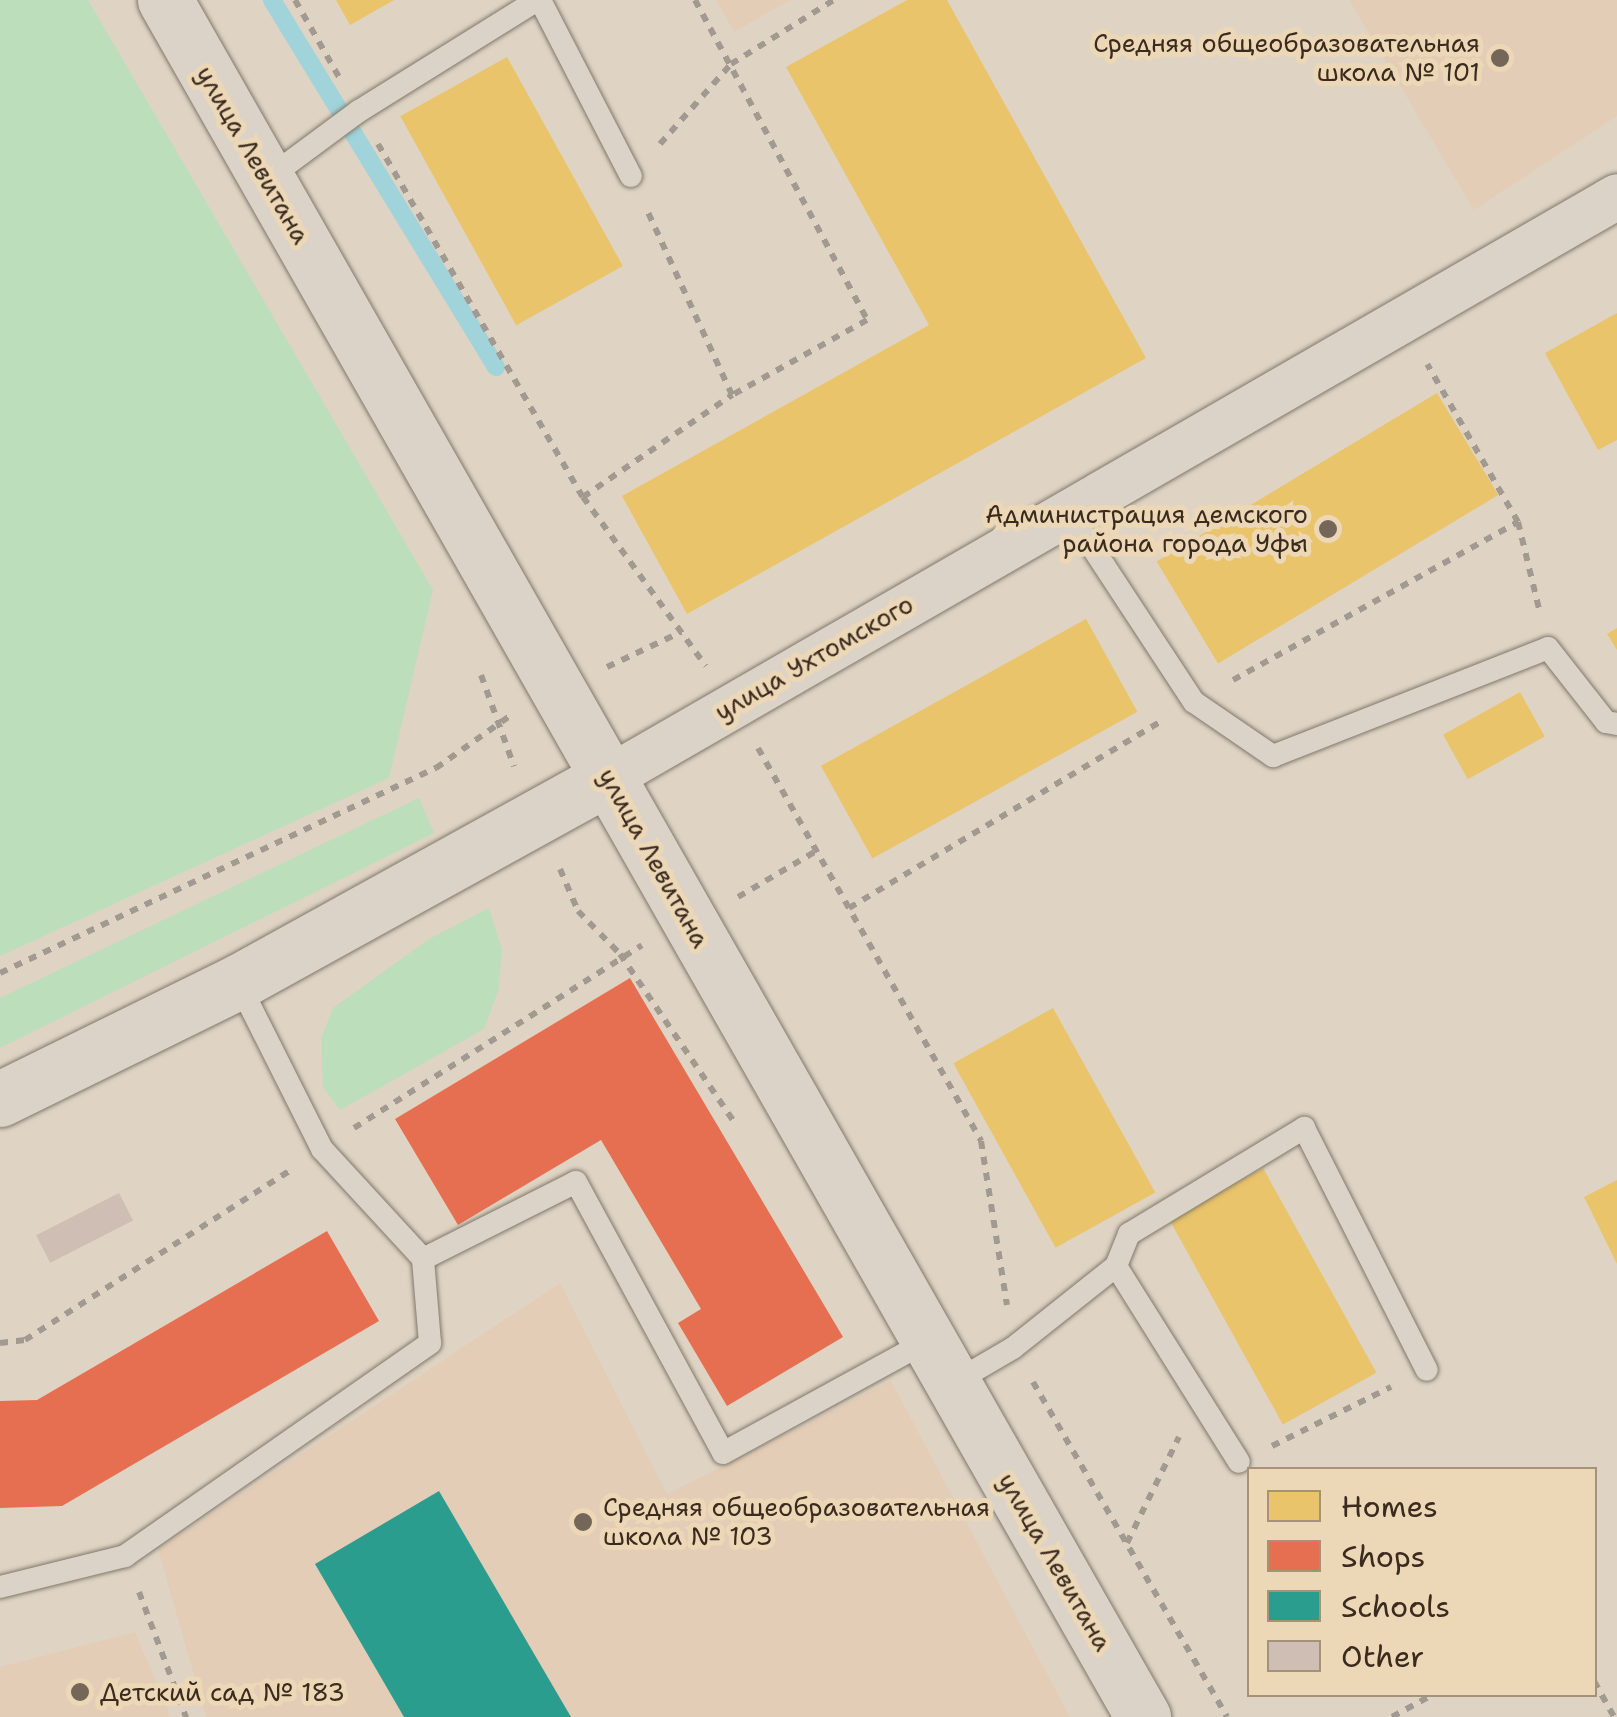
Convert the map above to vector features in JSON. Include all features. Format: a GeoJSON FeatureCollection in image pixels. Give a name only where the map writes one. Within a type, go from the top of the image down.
{"type":"FeatureCollection","features":[{"type":"Feature","properties":{"kind":"street","name":"улица Левитана"},"geometry":{"type":"LineString","coordinates":[[164,0],[562,689],[691,925],[1143,1717]]}},
{"type":"Feature","properties":{"kind":"street","name":"улица Ухтомского"},"geometry":{"type":"LineString","coordinates":[[0,1099],[238,982],[609,777],[1617,196]]}},
{"type":"Feature","properties":{"kind":"lane"},"geometry":{"type":"LineString","coordinates":[[267,180],[359,111],[538,0],[631,176]]}},
{"type":"Feature","properties":{"kind":"lane"},"geometry":{"type":"LineString","coordinates":[[1068,512],[1194,702],[1273,756],[1548,648],[1606,722],[1617,724]]}},
{"type":"Feature","properties":{"kind":"lane"},"geometry":{"type":"LineString","coordinates":[[0,1587],[125,1556],[430,1344],[422,1259],[322,1149],[238,982]]}},
{"type":"Feature","properties":{"kind":"lane"},"geometry":{"type":"LineString","coordinates":[[422,1259],[576,1182],[723,1453],[941,1362],[1013,1348],[1116,1266],[1129,1234],[1304,1128],[1427,1370]]}},
{"type":"Feature","properties":{"kind":"lane"},"geometry":{"type":"LineString","coordinates":[[1116,1266],[1240,1462]]}},
{"type":"Feature","properties":{"kind":"path"},"geometry":{"type":"LineString","coordinates":[[294,0],[583,498],[733,705],[981,1141],[1013,1348],[1226,1717]]}},
{"type":"Feature","properties":{"kind":"path"},"geometry":{"type":"LineString","coordinates":[[583,498],[732,394],[867,320],[695,0]]}},
{"type":"Feature","properties":{"kind":"path"},"geometry":{"type":"LineString","coordinates":[[732,394],[631,176],[731,64],[834,0]]}},
{"type":"Feature","properties":{"kind":"path"},"geometry":{"type":"LineString","coordinates":[[1402,320],[1518,522],[1548,648]]}},
{"type":"Feature","properties":{"kind":"path"},"geometry":{"type":"LineString","coordinates":[[849,908],[1194,702],[1518,522]]}},
{"type":"Feature","properties":{"kind":"path"},"geometry":{"type":"LineString","coordinates":[[0,974],[436,768],[495,724],[681,632]]}},
{"type":"Feature","properties":{"kind":"path"},"geometry":{"type":"LineString","coordinates":[[0,1343],[25,1340],[620,954],[691,925],[816,852]]}},
{"type":"Feature","properties":{"kind":"path"},"geometry":{"type":"LineString","coordinates":[[1240,1462],[1427,1370]]}},
{"type":"Feature","properties":{"kind":"path"},"geometry":{"type":"LineString","coordinates":[[1126,1544],[1199,1398]]}},
{"type":"Feature","properties":{"kind":"path"},"geometry":{"type":"LineString","coordinates":[[125,1556],[186,1717]]}},
{"type":"Feature","properties":{"kind":"path"},"geometry":{"type":"LineString","coordinates":[[1597,1686],[1614,1717]]}},
{"type":"Feature","properties":{"kind":"path"},"geometry":{"type":"LineString","coordinates":[[1392,1717],[1429,1697]]}},
{"type":"Feature","properties":{"kind":"shaded area"},"geometry":{"type":"Polygon","coordinates":[[[716,0],[790,0],[734,32],[716,0]]]}},
{"type":"Feature","properties":{"kind":"shaded area","name":"Средняя общеобразовательная школа № 101"},"geometry":{"type":"Polygon","coordinates":[[[1349,0],[1617,0],[1617,116],[1474,210],[1349,0]]]}},
{"type":"Feature","properties":{"kind":"shaded area","name":"Средняя общеобразовательная школа № 103"},"geometry":{"type":"Polygon","coordinates":[[[560,1283],[667,1494],[891,1381],[1070,1717],[206,1717],[158,1549],[560,1283]]]}},
{"type":"Feature","properties":{"kind":"shaded area","name":"Детский сад № 183"},"geometry":{"type":"Polygon","coordinates":[[[135,1632],[171,1717],[0,1717],[0,1667],[135,1632]]]}},
{"type":"Feature","properties":{"kind":"green space"},"geometry":{"type":"Polygon","coordinates":[[[0,0],[88,0],[433,590],[389,778],[0,956],[0,0]]]}},
{"type":"Feature","properties":{"kind":"green space"},"geometry":{"type":"Polygon","coordinates":[[[419,798],[434,833],[0,1048],[0,998],[419,798]]]}},
{"type":"Feature","properties":{"kind":"green space"},"geometry":{"type":"Polygon","coordinates":[[[489,908],[502,950],[498,991],[484,1029],[340,1110],[323,1087],[321,1039],[333,1008],[429,939],[489,908]]]}},
{"type":"Feature","properties":{"kind":"building: Homes"},"geometry":{"type":"Polygon","coordinates":[[[336,0],[394,0],[350,25],[336,0]]]}},
{"type":"Feature","properties":{"kind":"building: Homes"},"geometry":{"type":"Polygon","coordinates":[[[907,0],[947,0],[1146,358],[687,614],[622,496],[929,325],[786,67],[907,0]]]}},
{"type":"Feature","properties":{"kind":"building: Homes"},"geometry":{"type":"Polygon","coordinates":[[[507,57],[623,266],[516,325],[400,116],[507,57]]]}},
{"type":"Feature","properties":{"kind":"building: Homes"},"geometry":{"type":"Polygon","coordinates":[[[1617,313],[1617,440],[1598,450],[1545,353],[1617,313]]]}},
{"type":"Feature","properties":{"kind":"building: Homes","name":"Администрация демского района города Уфы"},"geometry":{"type":"Polygon","coordinates":[[[1437,393],[1498,495],[1218,663],[1157,561],[1437,393]]]}},
{"type":"Feature","properties":{"kind":"building: Homes","name":"Администрация демского района города Уфы"},"geometry":{"type":"Polygon","coordinates":[[[1086,619],[1137,712],[872,859],[821,766],[1086,619]]]}},
{"type":"Feature","properties":{"kind":"building: Homes"},"geometry":{"type":"Polygon","coordinates":[[[1617,628],[1617,650],[1607,634],[1617,628]]]}},
{"type":"Feature","properties":{"kind":"building: Homes"},"geometry":{"type":"Polygon","coordinates":[[[1520,692],[1545,737],[1468,779],[1443,735],[1520,692]]]}},
{"type":"Feature","properties":{"kind":"building: Homes"},"geometry":{"type":"Polygon","coordinates":[[[1053,1008],[1155,1193],[1056,1248],[953,1063],[1053,1008]]]}},
{"type":"Feature","properties":{"kind":"building: Homes"},"geometry":{"type":"Polygon","coordinates":[[[1263,1168],[1376,1373],[1283,1425],[1169,1220],[1263,1168]]]}},
{"type":"Feature","properties":{"kind":"building: Homes"},"geometry":{"type":"Polygon","coordinates":[[[1617,1180],[1617,1264],[1584,1197],[1617,1180]]]}},
{"type":"Feature","properties":{"kind":"building: Shops"},"geometry":{"type":"Polygon","coordinates":[[[630,978],[843,1337],[727,1406],[678,1323],[701,1309],[601,1140],[458,1225],[395,1119],[630,978]]]}},
{"type":"Feature","properties":{"kind":"building: Shops"},"geometry":{"type":"Polygon","coordinates":[[[327,1231],[379,1321],[62,1506],[0,1508],[0,1401],[37,1400],[327,1231]]]}},
{"type":"Feature","properties":{"kind":"building: Schools"},"geometry":{"type":"Polygon","coordinates":[[[439,1491],[571,1717],[404,1717],[315,1564],[439,1491]]]}},
{"type":"Feature","properties":{"kind":"building: Other"},"geometry":{"type":"Polygon","coordinates":[[[119,1193],[133,1221],[50,1263],[36,1235],[119,1193]]]}},
{"type":"Feature","properties":{"kind":"waterway"},"geometry":{"type":"LineString","coordinates":[[272,0],[496,367]]}},
{"type":"Feature","properties":{"kind":"place","name":"Средняя общеобразовательная школа № 101"},"geometry":{"type":"Point","coordinates":[1500,58]}},
{"type":"Feature","properties":{"kind":"place","name":"Администрация демского района города Уфы"},"geometry":{"type":"Point","coordinates":[1328,529]}},
{"type":"Feature","properties":{"kind":"place","name":"Средняя общеобразовательная школа № 103"},"geometry":{"type":"Point","coordinates":[583,1522]}},
{"type":"Feature","properties":{"kind":"place","name":"Детский сад № 183"},"geometry":{"type":"Point","coordinates":[80,1692]}}]}
